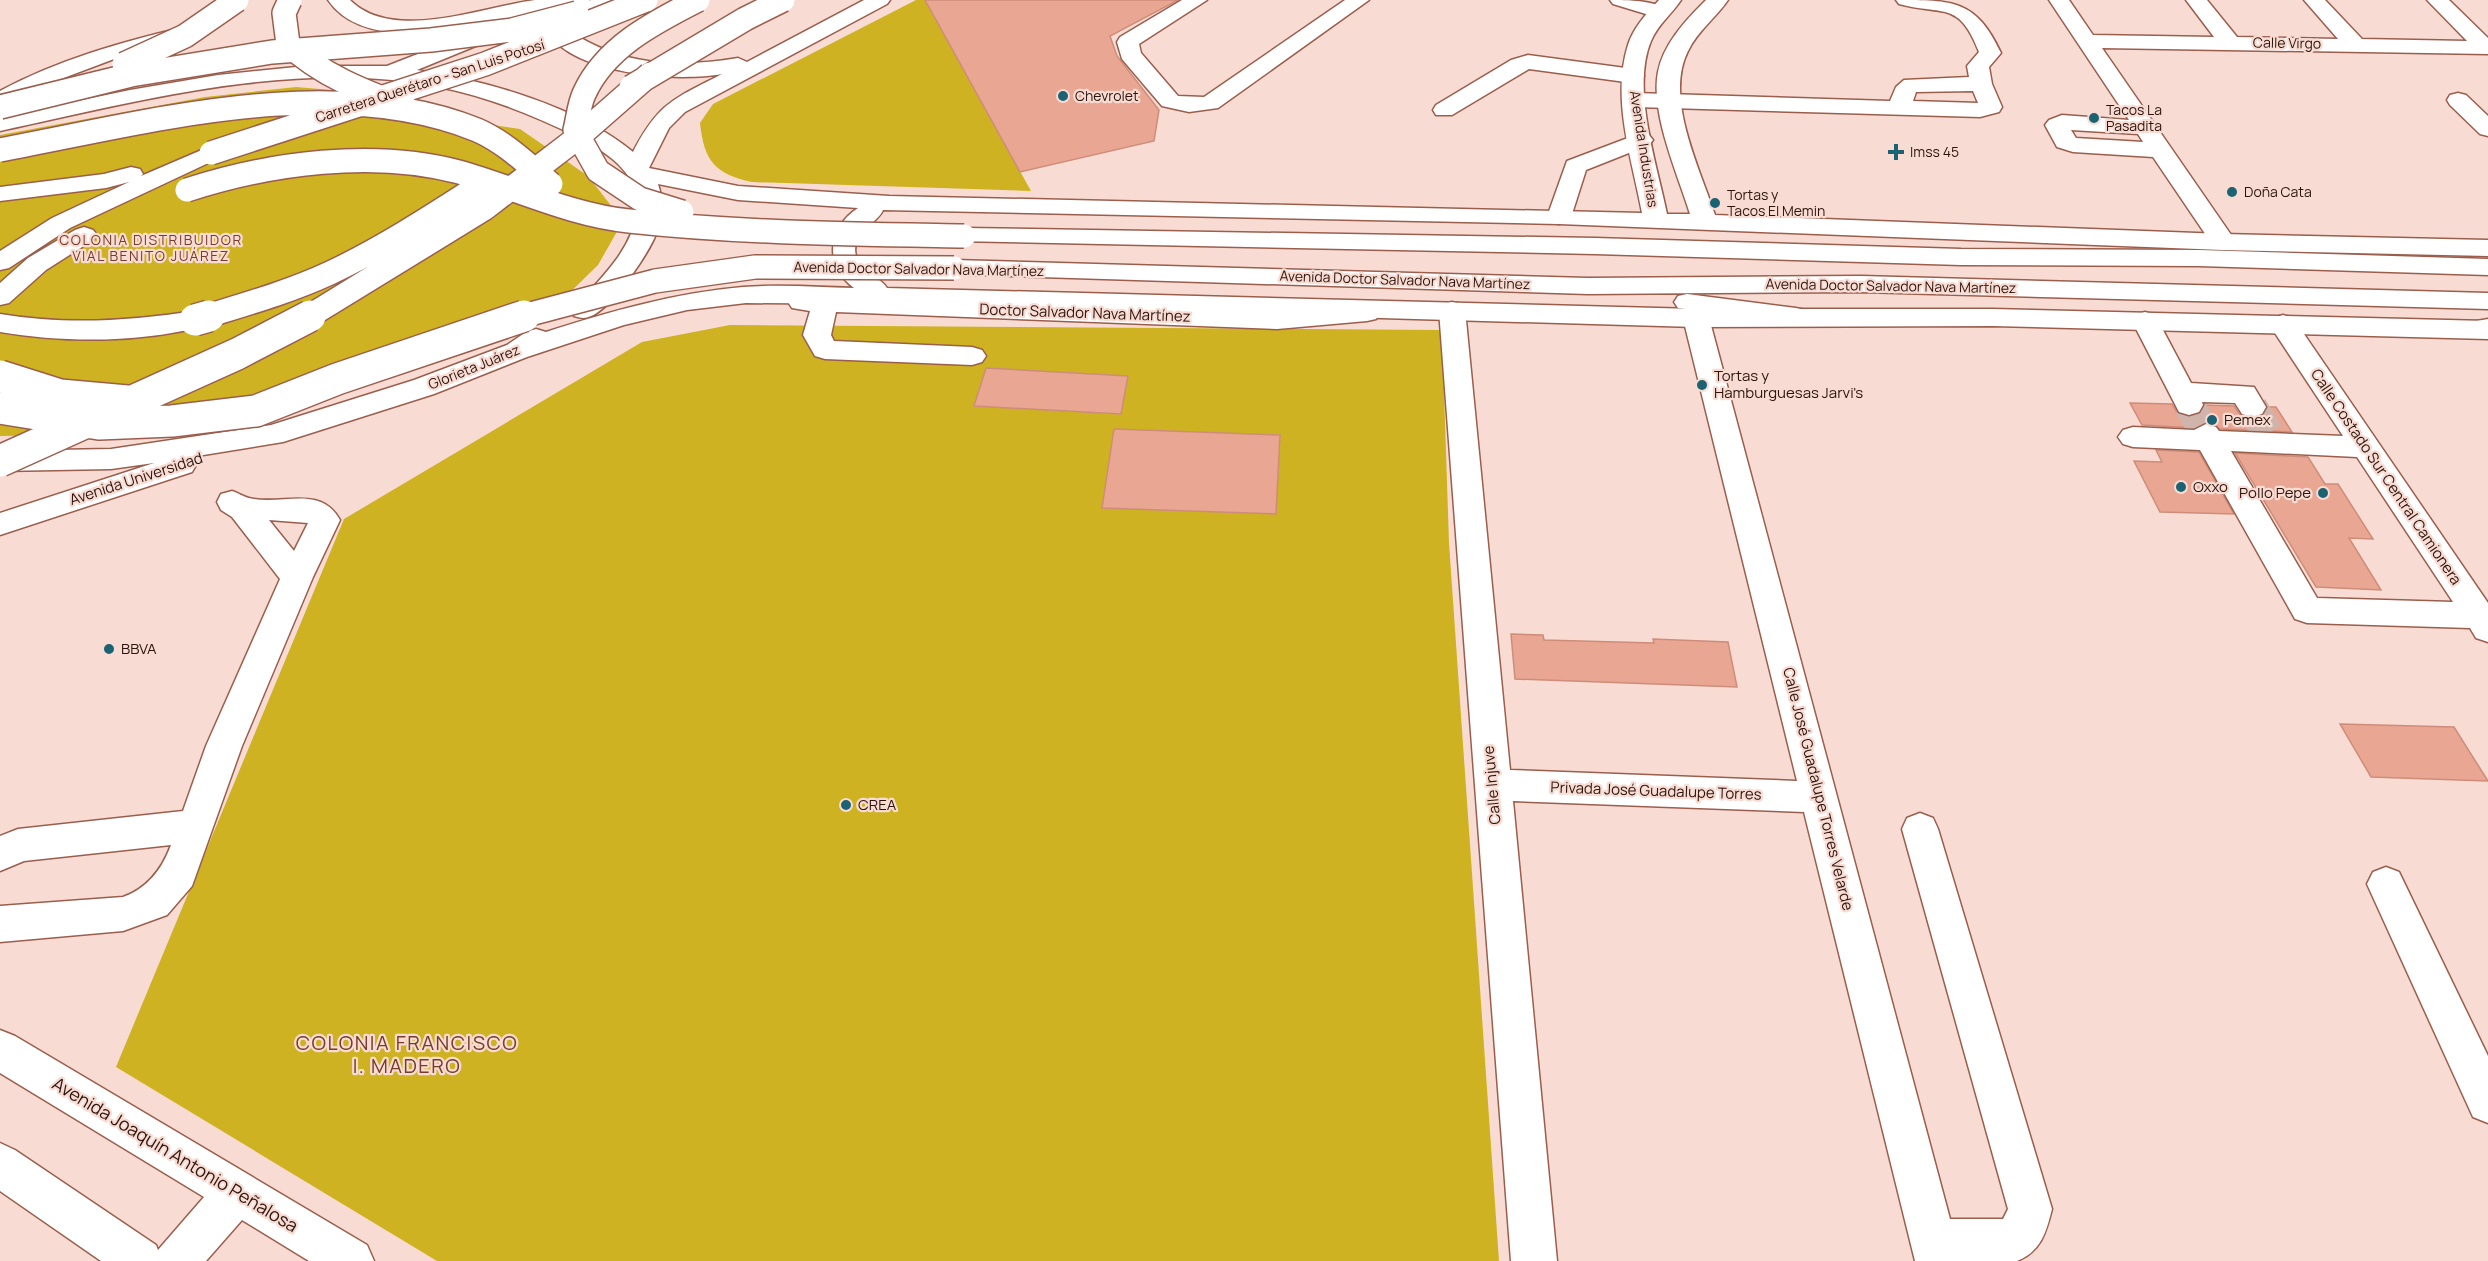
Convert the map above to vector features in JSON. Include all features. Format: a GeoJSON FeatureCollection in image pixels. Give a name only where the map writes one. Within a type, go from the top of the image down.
{"type":"FeatureCollection","features":[{"type":"Feature","properties":{"kind":"main road"},"geometry":{"type":"LineString","coordinates":[[80,106],[143,76],[207,27],[230,0]]}},
{"type":"Feature","properties":{"kind":"main road"},"geometry":{"type":"LineString","coordinates":[[0,106],[126,64],[185,36],[237,0]]}},
{"type":"Feature","properties":{"kind":"main road"},"geometry":{"type":"LineString","coordinates":[[290,0],[284,13],[288,44],[300,55],[351,87],[426,115],[478,130],[502,144],[587,214]]}},
{"type":"Feature","properties":{"kind":"main road"},"geometry":{"type":"LineString","coordinates":[[333,0],[333,25],[339,36],[386,72]]}},
{"type":"Feature","properties":{"kind":"main road"},"geometry":{"type":"LineString","coordinates":[[338,0],[352,15],[373,24],[416,26],[460,22],[571,3],[609,0]]}},
{"type":"Feature","properties":{"kind":"main road","name":"Carretera Querétaro - San Luis Potosí"},"geometry":{"type":"LineString","coordinates":[[211,153],[466,70],[582,29],[646,0]]}},
{"type":"Feature","properties":{"kind":"main road"},"geometry":{"type":"LineString","coordinates":[[698,0],[669,15],[613,54],[584,93],[575,130],[598,171],[640,199],[730,226]]}},
{"type":"Feature","properties":{"kind":"main road"},"geometry":{"type":"LineString","coordinates":[[0,323],[56,330],[152,326],[195,320],[277,295],[330,273],[402,233],[650,74],[745,19],[783,0]]}},
{"type":"Feature","properties":{"kind":"main road"},"geometry":{"type":"LineString","coordinates":[[639,171],[659,125],[678,107],[880,0]]}},
{"type":"Feature","properties":{"kind":"main road"},"geometry":{"type":"LineString","coordinates":[[1197,0],[1128,42],[1130,54],[1170,101],[1189,105],[1210,103],[1359,0]]}},
{"type":"Feature","properties":{"kind":"main road"},"geometry":{"type":"LineString","coordinates":[[1619,0],[1665,6]]}},
{"type":"Feature","properties":{"kind":"main road"},"geometry":{"type":"LineString","coordinates":[[1705,223],[1670,102],[1668,73],[1678,49],[1700,17],[1718,0]]}},
{"type":"Feature","properties":{"kind":"main road"},"geometry":{"type":"LineString","coordinates":[[1635,100],[1987,109],[1991,107],[1981,84],[1978,66],[1990,52],[1984,34],[1965,10],[1948,4],[1906,0]]}},
{"type":"Feature","properties":{"kind":"main road"},"geometry":{"type":"LineString","coordinates":[[2059,0],[2223,242]]}},
{"type":"Feature","properties":{"kind":"main road"},"geometry":{"type":"LineString","coordinates":[[2196,0],[2230,43]]}},
{"type":"Feature","properties":{"kind":"main road"},"geometry":{"type":"LineString","coordinates":[[2314,0],[2354,44]]}},
{"type":"Feature","properties":{"kind":"main road"},"geometry":{"type":"LineString","coordinates":[[2437,0],[2487,48]]}},
{"type":"Feature","properties":{"kind":"main road"},"geometry":{"type":"LineString","coordinates":[[0,106],[131,75],[272,52],[431,40],[512,30],[571,3]]}},
{"type":"Feature","properties":{"kind":"main road"},"geometry":{"type":"LineString","coordinates":[[386,72],[571,3]]}},
{"type":"Feature","properties":{"kind":"main road"},"geometry":{"type":"LineString","coordinates":[[571,3],[558,25],[560,34],[579,47],[628,64],[651,69],[699,71],[779,53]]}},
{"type":"Feature","properties":{"kind":"main road","name":"Avenida Industrias"},"geometry":{"type":"LineString","coordinates":[[1656,221],[1641,140],[1633,76],[1640,43],[1665,6]]}},
{"type":"Feature","properties":{"kind":"main road"},"geometry":{"type":"LineString","coordinates":[[0,100],[37,80],[123,48],[207,27]]}},
{"type":"Feature","properties":{"kind":"main road","name":"Calle Virgo"},"geometry":{"type":"LineString","coordinates":[[2086,40],[2487,48]]}},
{"type":"Feature","properties":{"kind":"main road","name":"Avenida Industrias"},"geometry":{"type":"LineString","coordinates":[[1444,110],[1519,64],[1528,62],[1633,76]]}},
{"type":"Feature","properties":{"kind":"main road"},"geometry":{"type":"LineString","coordinates":[[0,124],[164,90],[255,77],[350,71],[386,72],[441,81],[538,110],[610,146],[639,171],[738,194],[889,203],[1559,217],[2223,242],[2488,248]]}},
{"type":"Feature","properties":{"kind":"main road"},"geometry":{"type":"LineString","coordinates":[[0,461],[237,354],[333,303],[484,209],[577,138],[650,74]]}},
{"type":"Feature","properties":{"kind":"main road"},"geometry":{"type":"LineString","coordinates":[[2458,100],[2488,129]]}},
{"type":"Feature","properties":{"kind":"main road"},"geometry":{"type":"LineString","coordinates":[[0,150],[210,113],[266,106],[344,103],[426,115]]}},
{"type":"Feature","properties":{"kind":"main road"},"geometry":{"type":"LineString","coordinates":[[2146,128],[2062,122],[2057,125],[2066,142],[2073,145],[2160,150]]}},
{"type":"Feature","properties":{"kind":"main road"},"geometry":{"type":"LineString","coordinates":[[1559,217],[1575,166],[1641,140]]}},
{"type":"Feature","properties":{"kind":"main road"},"geometry":{"type":"LineString","coordinates":[[0,194],[106,181],[211,153]]}},
{"type":"Feature","properties":{"kind":"main road"},"geometry":{"type":"LineString","coordinates":[[0,262],[69,218],[211,153]]}},
{"type":"Feature","properties":{"kind":"main road","name":"Avenida Doctor Salvador Nava Martínez"},"geometry":{"type":"LineString","coordinates":[[0,297],[38,264],[94,229],[147,206],[224,178],[317,162],[410,163],[458,172],[587,214],[627,221],[730,226],[795,233],[1595,246],[1961,257],[2199,258],[2488,267]]}},
{"type":"Feature","properties":{"kind":"main road","name":"Glorieta Juárez"},"geometry":{"type":"LineString","coordinates":[[0,461],[111,459],[273,435],[424,387],[518,351],[591,306],[633,257],[648,225],[650,195],[639,171]]}},
{"type":"Feature","properties":{"kind":"main road"},"geometry":{"type":"LineString","coordinates":[[886,301],[858,279],[844,257],[845,241],[853,225],[867,213],[889,203]]}},
{"type":"Feature","properties":{"kind":"main road"},"geometry":{"type":"LineString","coordinates":[[1961,257],[2001,249],[2096,245],[2137,238]]}},
{"type":"Feature","properties":{"kind":"main road","name":"Avenida Doctor Salvador Nava Martínez"},"geometry":{"type":"LineString","coordinates":[[337,379],[520,317],[655,281],[755,267],[954,268],[1588,286],[1861,284],[2488,300]]}},
{"type":"Feature","properties":{"kind":"main road"},"geometry":{"type":"LineString","coordinates":[[1588,286],[1641,296],[1796,316]]}},
{"type":"Feature","properties":{"kind":"main road","name":"Doctor Salvador Nava Martínez"},"geometry":{"type":"LineString","coordinates":[[518,351],[617,318],[687,303],[746,296],[771,301],[826,299],[886,301],[1277,320],[1438,309]]}},
{"type":"Feature","properties":{"kind":"main road"},"geometry":{"type":"LineString","coordinates":[[826,299],[817,335],[825,350],[972,356]]}},
{"type":"Feature","properties":{"kind":"main road","name":"Avenida Doctor Salvador Nava Martínez"},"geometry":{"type":"LineString","coordinates":[[1438,309],[1696,318],[1796,316],[2484,329]]}},
{"type":"Feature","properties":{"kind":"main road","name":"Calle Injuve"},"geometry":{"type":"LineString","coordinates":[[1438,309],[1492,785],[1534,1261]]}},
{"type":"Feature","properties":{"kind":"main road","name":"Calle José Guadalupe Torres Velarde"},"geometry":{"type":"LineString","coordinates":[[1696,318],[1935,1251]]}},
{"type":"Feature","properties":{"kind":"main road"},"geometry":{"type":"LineString","coordinates":[[2145,321],[2186,399],[2244,394],[2252,407]]}},
{"type":"Feature","properties":{"kind":"main road","name":"Calle Costado Sur Central Camionera"},"geometry":{"type":"LineString","coordinates":[[2283,324],[2484,622]]}},
{"type":"Feature","properties":{"kind":"main road"},"geometry":{"type":"LineString","coordinates":[[0,376],[60,395],[153,402],[203,401],[337,379]]}},
{"type":"Feature","properties":{"kind":"main road"},"geometry":{"type":"LineString","coordinates":[[0,408],[99,424],[172,422],[256,411],[337,379]]}},
{"type":"Feature","properties":{"kind":"main road","name":"Avenida Universidad"},"geometry":{"type":"LineString","coordinates":[[0,524],[273,435]]}},
{"type":"Feature","properties":{"kind":"main road"},"geometry":{"type":"LineString","coordinates":[[2133,437],[2272,439],[2366,447]]}},
{"type":"Feature","properties":{"kind":"main road"},"geometry":{"type":"LineString","coordinates":[[2207,437],[2307,610],[2484,622]]}},
{"type":"Feature","properties":{"kind":"main road"},"geometry":{"type":"LineString","coordinates":[[0,924],[123,914],[153,903],[179,874],[224,746],[291,596],[297,577],[325,520],[314,510],[237,506],[297,577]]}},
{"type":"Feature","properties":{"kind":"main road","name":"Privada José Guadalupe Torres"},"geometry":{"type":"LineString","coordinates":[[1492,785],[1820,797]]}},
{"type":"Feature","properties":{"kind":"main road"},"geometry":{"type":"LineString","coordinates":[[0,855],[18,845],[196,826]]}},
{"type":"Feature","properties":{"kind":"main road"},"geometry":{"type":"LineString","coordinates":[[1920,829],[2031,1209],[2024,1230],[2011,1241],[1935,1251]]}},
{"type":"Feature","properties":{"kind":"main road"},"geometry":{"type":"LineString","coordinates":[[2386,884],[2488,1102]]}},
{"type":"Feature","properties":{"kind":"main road","name":"Avenida Joaquín Antonio Peñalosa"},"geometry":{"type":"LineString","coordinates":[[0,1050],[351,1261]]}},
{"type":"Feature","properties":{"kind":"main road"},"geometry":{"type":"LineString","coordinates":[[0,1165],[140,1261]]}},
{"type":"Feature","properties":{"kind":"main road"},"geometry":{"type":"LineString","coordinates":[[176,1261],[238,1192]]}},
{"type":"Feature","properties":{"kind":"shaded area"},"geometry":{"type":"Polygon","coordinates":[[[916,0],[925,0],[1031,191],[752,182],[729,175],[714,164],[708,156],[700,123],[713,104],[916,0]]]}},
{"type":"Feature","properties":{"kind":"shaded area"},"geometry":{"type":"Polygon","coordinates":[[[296,87],[390,95],[426,115],[520,129],[588,176],[623,221],[598,265],[556,306],[124,434],[0,436],[0,135],[205,97],[296,87]]]}},
{"type":"Feature","properties":{"kind":"shaded area","name":"CREA"},"geometry":{"type":"Polygon","coordinates":[[[730,325],[1442,330],[1449,543],[1499,1261],[437,1261],[116,1067],[344,519],[642,342],[730,325]]]}},
{"type":"Feature","properties":{"kind":"building","name":"Chevrolet"},"geometry":{"type":"Polygon","coordinates":[[[925,0],[1178,0],[1110,36],[1117,56],[1159,110],[1154,141],[1020,172],[925,0]]]}},
{"type":"Feature","properties":{"kind":"building"},"geometry":{"type":"Polygon","coordinates":[[[986,368],[1128,376],[1121,414],[974,406],[986,368]]]}},
{"type":"Feature","properties":{"kind":"building","name":"Pemex"},"geometry":{"type":"Polygon","coordinates":[[[2130,403],[2172,404],[2178,414],[2188,417],[2200,414],[2205,405],[2234,406],[2240,415],[2251,419],[2263,416],[2268,407],[2276,407],[2292,432],[2220,429],[2207,422],[2194,428],[2142,425],[2130,403]]]}},
{"type":"Feature","properties":{"kind":"building"},"geometry":{"type":"Polygon","coordinates":[[[1114,429],[1280,435],[1276,514],[1102,508],[1114,429]]]}},
{"type":"Feature","properties":{"kind":"building","name":"Oxxo"},"geometry":{"type":"Polygon","coordinates":[[[2156,450],[2199,452],[2234,514],[2160,512],[2134,461],[2162,462],[2156,450]]]}},
{"type":"Feature","properties":{"kind":"building"},"geometry":{"type":"Polygon","coordinates":[[[2235,453],[2308,457],[2325,484],[2338,484],[2373,539],[2349,538],[2381,590],[2316,587],[2235,453]]]}},
{"type":"Feature","properties":{"kind":"building"},"geometry":{"type":"Polygon","coordinates":[[[1511,634],[1543,635],[1544,640],[1654,643],[1653,639],[1728,642],[1737,687],[1515,679],[1511,634]]]}},
{"type":"Feature","properties":{"kind":"building"},"geometry":{"type":"Polygon","coordinates":[[[2340,724],[2454,727],[2488,781],[2371,777],[2340,724]]]}},
{"type":"Feature","properties":{"kind":"tunnel"},"geometry":{"type":"LineString","coordinates":[[2189,405],[2206,434]]}},
{"type":"Feature","properties":{"kind":"tunnel"},"geometry":{"type":"LineString","coordinates":[[2252,407],[2269,436]]}},
{"type":"Feature","properties":{"kind":"place","name":"Chevrolet"},"geometry":{"type":"Point","coordinates":[1063,96]}},
{"type":"Feature","properties":{"kind":"place","name":"Tacos La Pasadita"},"geometry":{"type":"Point","coordinates":[2094,118]}},
{"type":"Feature","properties":{"kind":"place","name":"Imss 45"},"geometry":{"type":"Point","coordinates":[1896,152]}},
{"type":"Feature","properties":{"kind":"place","name":"Doña Cata"},"geometry":{"type":"Point","coordinates":[2232,192]}},
{"type":"Feature","properties":{"kind":"place","name":"Tortas y Tacos El Memin"},"geometry":{"type":"Point","coordinates":[1715,203]}},
{"type":"Feature","properties":{"kind":"place","name":"Tortas y Hamburguesas Jarvi's"},"geometry":{"type":"Point","coordinates":[1702,385]}},
{"type":"Feature","properties":{"kind":"place","name":"Pemex"},"geometry":{"type":"Point","coordinates":[2212,420]}},
{"type":"Feature","properties":{"kind":"place","name":"Oxxo"},"geometry":{"type":"Point","coordinates":[2181,487]}},
{"type":"Feature","properties":{"kind":"place","name":"Pollo Pepe"},"geometry":{"type":"Point","coordinates":[2323,493]}},
{"type":"Feature","properties":{"kind":"place","name":"BBVA"},"geometry":{"type":"Point","coordinates":[109,649]}},
{"type":"Feature","properties":{"kind":"place","name":"CREA"},"geometry":{"type":"Point","coordinates":[846,805]}},
{"type":"Feature","properties":{"kind":"district","name":"COLONIA DISTRIBUIDOR VIAL BENITO JUÁREZ"},"geometry":{"type":"Point","coordinates":[151,248]}},
{"type":"Feature","properties":{"kind":"district","name":"COLONIA FRANCISCO I. MADERO"},"geometry":{"type":"Point","coordinates":[407,1054]}}]}
